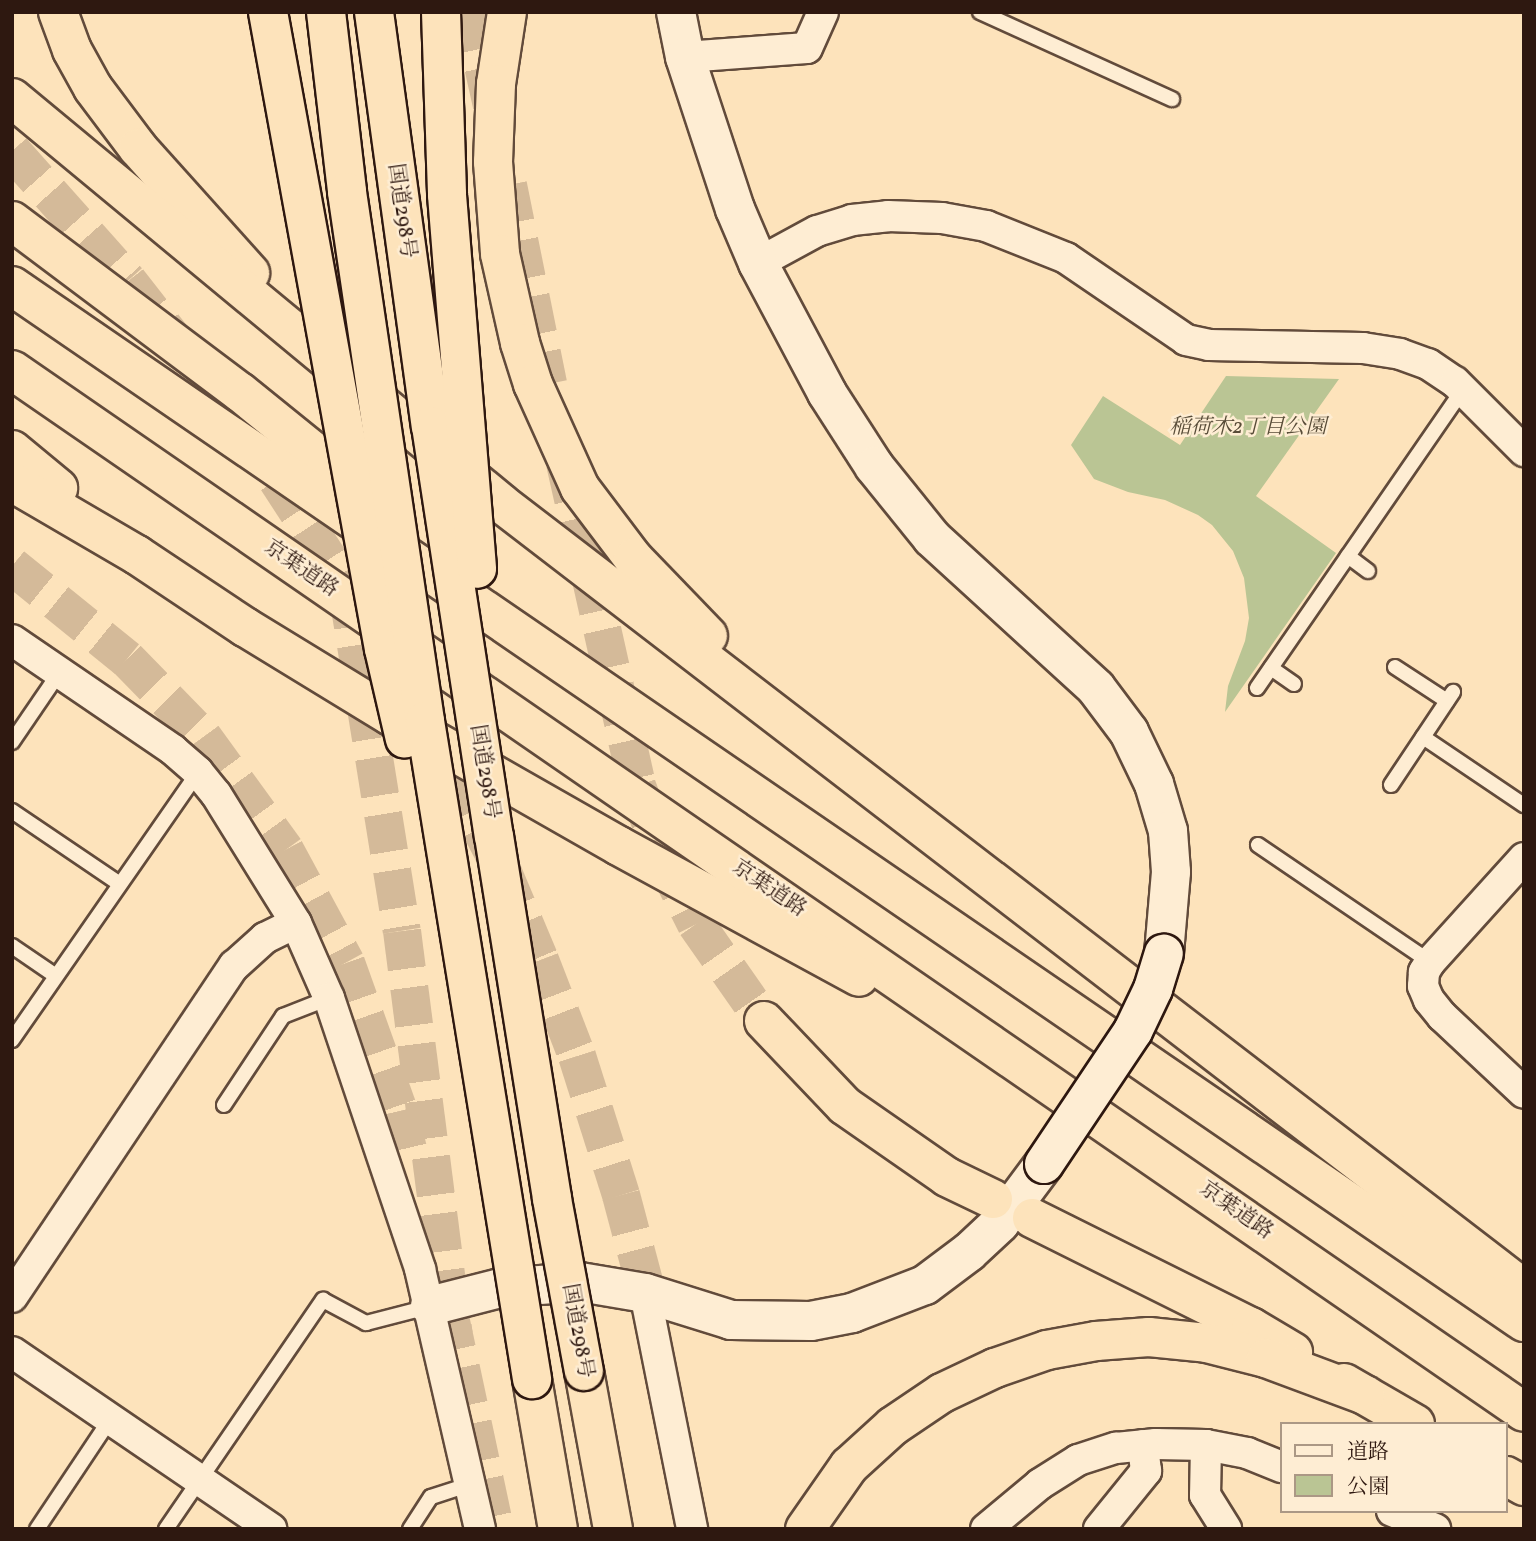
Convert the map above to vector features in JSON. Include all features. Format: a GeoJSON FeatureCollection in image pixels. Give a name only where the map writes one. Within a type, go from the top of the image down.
{"type":"FeatureCollection","features":[{"type":"Feature","properties":{"kind":"highway"},"geometry":{"type":"LineString","coordinates":[[58,12],[72,50],[93,88],[138,148],[224,241],[300,335]]}},
{"type":"Feature","properties":{"kind":"highway"},"geometry":{"type":"LineString","coordinates":[[268,12],[384,649],[420,804],[461,951]]}},
{"type":"Feature","properties":{"kind":"highway"},"geometry":{"type":"LineString","coordinates":[[326,12],[351,219],[461,951],[558,1529]]}},
{"type":"Feature","properties":{"kind":"highway","name":"国道298号"},"geometry":{"type":"LineString","coordinates":[[374,12],[431,426],[552,1199],[613,1529]]}},
{"type":"Feature","properties":{"kind":"highway"},"geometry":{"type":"LineString","coordinates":[[441,12],[448,208],[478,578],[533,926],[552,1199]]}},
{"type":"Feature","properties":{"kind":"highway"},"geometry":{"type":"LineString","coordinates":[[506,12],[496,84],[493,162],[500,254],[520,343],[562,451],[580,488],[633,558],[708,636],[883,793]]}},
{"type":"Feature","properties":{"kind":"highway"},"geometry":{"type":"LineString","coordinates":[[12,98],[502,504],[883,793],[1524,1289]]}},
{"type":"Feature","properties":{"kind":"highway"},"geometry":{"type":"LineString","coordinates":[[12,221],[240,391],[645,720]]}},
{"type":"Feature","properties":{"kind":"highway"},"geometry":{"type":"LineString","coordinates":[[12,286],[1524,1322]]}},
{"type":"Feature","properties":{"kind":"highway","name":"京葉道路"},"geometry":{"type":"LineString","coordinates":[[12,370],[1048,1081],[1524,1412]]}},
{"type":"Feature","properties":{"kind":"highway"},"geometry":{"type":"LineString","coordinates":[[12,450],[137,555]]}},
{"type":"Feature","properties":{"kind":"highway"},"geometry":{"type":"LineString","coordinates":[[12,482],[137,555],[245,627],[391,716],[619,846],[1048,1081]]}},
{"type":"Feature","properties":{"kind":"highway"},"geometry":{"type":"LineString","coordinates":[[764,1021],[845,1106],[947,1177],[993,1199]]}},
{"type":"Feature","properties":{"kind":"highway"},"geometry":{"type":"LineString","coordinates":[[1032,1218],[1251,1327],[1412,1422]]}},
{"type":"Feature","properties":{"kind":"highway"},"geometry":{"type":"LineString","coordinates":[[805,1529],[849,1466],[893,1426],[942,1393],[995,1367],[1047,1350],[1096,1341],[1149,1337],[1207,1343],[1266,1358],[1365,1395]]}},
{"type":"Feature","properties":{"kind":"highway"},"geometry":{"type":"LineString","coordinates":[[1508,1477],[1524,1486]]}},
{"type":"Feature","properties":{"kind":"street"},"geometry":{"type":"LineString","coordinates":[[430,1307],[499,1288],[550,1282],[591,1283],[645,1293],[731,1320],[771,1323],[832,1317],[888,1302],[925,1285],[969,1252],[1000,1223],[1044,1164],[1133,1031],[1153,989],[1164,954],[1171,872],[1168,831],[1154,784],[1129,732],[1096,688],[932,538],[874,466],[827,393],[758,263],[716,156],[685,57],[676,12]]}},
{"type":"Feature","properties":{"kind":"street"},"geometry":{"type":"LineString","coordinates":[[685,57],[807,48],[823,12]]}},
{"type":"Feature","properties":{"kind":"street"},"geometry":{"type":"LineString","coordinates":[[758,263],[817,232],[852,219],[888,216],[942,218],[986,226],[1066,258],[1186,340],[1209,345],[1363,348],[1399,354],[1428,364],[1463,389],[1524,451]]}},
{"type":"Feature","properties":{"kind":"street"},"geometry":{"type":"LineString","coordinates":[[12,640],[173,750],[198,772],[215,794],[296,923],[329,998],[430,1307],[480,1529]]}},
{"type":"Feature","properties":{"kind":"street"},"geometry":{"type":"LineString","coordinates":[[1524,858],[1430,962],[1424,972],[1423,986],[1429,1000],[1524,1093]]}},
{"type":"Feature","properties":{"kind":"street"},"geometry":{"type":"LineString","coordinates":[[12,1297],[234,966],[264,938],[296,923]]}},
{"type":"Feature","properties":{"kind":"street"},"geometry":{"type":"LineString","coordinates":[[645,1293],[692,1529]]}},
{"type":"Feature","properties":{"kind":"street"},"geometry":{"type":"LineString","coordinates":[[12,1352],[271,1529]]}},
{"type":"Feature","properties":{"kind":"street"},"geometry":{"type":"LineString","coordinates":[[1206,1445],[1205,1495],[1226,1529]]}},
{"type":"Feature","properties":{"kind":"street"},"geometry":{"type":"LineString","coordinates":[[986,1529],[1040,1485],[1078,1460],[1116,1448],[1206,1445],[1247,1453],[1280,1466]]}},
{"type":"Feature","properties":{"kind":"street"},"geometry":{"type":"LineString","coordinates":[[1099,1529],[1146,1471],[1143,1446]]}},
{"type":"Feature","properties":{"kind":"street"},"geometry":{"type":"LineString","coordinates":[[1397,1513],[1436,1529]]}},
{"type":"Feature","properties":{"kind":"lane"},"geometry":{"type":"LineString","coordinates":[[979,12],[1172,99]]}},
{"type":"Feature","properties":{"kind":"lane"},"geometry":{"type":"LineString","coordinates":[[1257,688],[1463,389]]}},
{"type":"Feature","properties":{"kind":"lane"},"geometry":{"type":"LineString","coordinates":[[1348,556],[1368,571]]}},
{"type":"Feature","properties":{"kind":"lane"},"geometry":{"type":"LineString","coordinates":[[1391,785],[1450,697],[1395,667]]}},
{"type":"Feature","properties":{"kind":"lane"},"geometry":{"type":"LineString","coordinates":[[1271,668],[1294,684]]}},
{"type":"Feature","properties":{"kind":"lane"},"geometry":{"type":"LineString","coordinates":[[12,741],[59,673]]}},
{"type":"Feature","properties":{"kind":"lane"},"geometry":{"type":"LineString","coordinates":[[1423,737],[1524,805]]}},
{"type":"Feature","properties":{"kind":"lane"},"geometry":{"type":"LineString","coordinates":[[12,1040],[198,772]]}},
{"type":"Feature","properties":{"kind":"lane"},"geometry":{"type":"LineString","coordinates":[[12,811],[120,884]]}},
{"type":"Feature","properties":{"kind":"lane"},"geometry":{"type":"LineString","coordinates":[[1258,845],[1430,962]]}},
{"type":"Feature","properties":{"kind":"lane"},"geometry":{"type":"LineString","coordinates":[[12,946],[56,976]]}},
{"type":"Feature","properties":{"kind":"lane"},"geometry":{"type":"LineString","coordinates":[[224,1105],[283,1016],[329,998]]}},
{"type":"Feature","properties":{"kind":"lane"},"geometry":{"type":"LineString","coordinates":[[166,1529],[323,1300],[366,1323],[430,1307]]}},
{"type":"Feature","properties":{"kind":"lane"},"geometry":{"type":"LineString","coordinates":[[37,1529],[111,1418]]}},
{"type":"Feature","properties":{"kind":"lane"},"geometry":{"type":"LineString","coordinates":[[410,1529],[431,1497],[469,1485]]}},
{"type":"Feature","properties":{"kind":"green space","name":"稲荷木2丁目公園"},"geometry":{"type":"Polygon","coordinates":[[[1226,376],[1339,379],[1256,496],[1336,553],[1225,712],[1228,686],[1245,641],[1249,618],[1244,578],[1233,551],[1212,525],[1198,515],[1165,500],[1128,492],[1094,479],[1071,445],[1103,396],[1180,445],[1226,376]]]}},
{"type":"Feature","properties":{"kind":"tunnel"},"geometry":{"type":"LineString","coordinates":[[471,12],[492,106]]}},
{"type":"Feature","properties":{"kind":"tunnel"},"geometry":{"type":"LineString","coordinates":[[12,151],[128,281],[246,432],[366,617]]}},
{"type":"Feature","properties":{"kind":"tunnel"},"geometry":{"type":"LineString","coordinates":[[508,185],[548,384]]}},
{"type":"Feature","properties":{"kind":"tunnel"},"geometry":{"type":"LineString","coordinates":[[565,463],[637,786],[663,858],[696,924],[764,1021]]}},
{"type":"Feature","properties":{"kind":"tunnel"},"geometry":{"type":"LineString","coordinates":[[12,566],[127,659],[203,737],[285,850],[346,963],[399,1111],[410,1158]]}},
{"type":"Feature","properties":{"kind":"tunnel"},"geometry":{"type":"LineString","coordinates":[[347,589],[402,931],[454,1335]]}},
{"type":"Feature","properties":{"kind":"tunnel"},"geometry":{"type":"LineString","coordinates":[[428,727],[502,870],[577,1056],[621,1195],[655,1323]]}},
{"type":"Feature","properties":{"kind":"tunnel"},"geometry":{"type":"LineString","coordinates":[[449,1312],[495,1529]]}}]}
